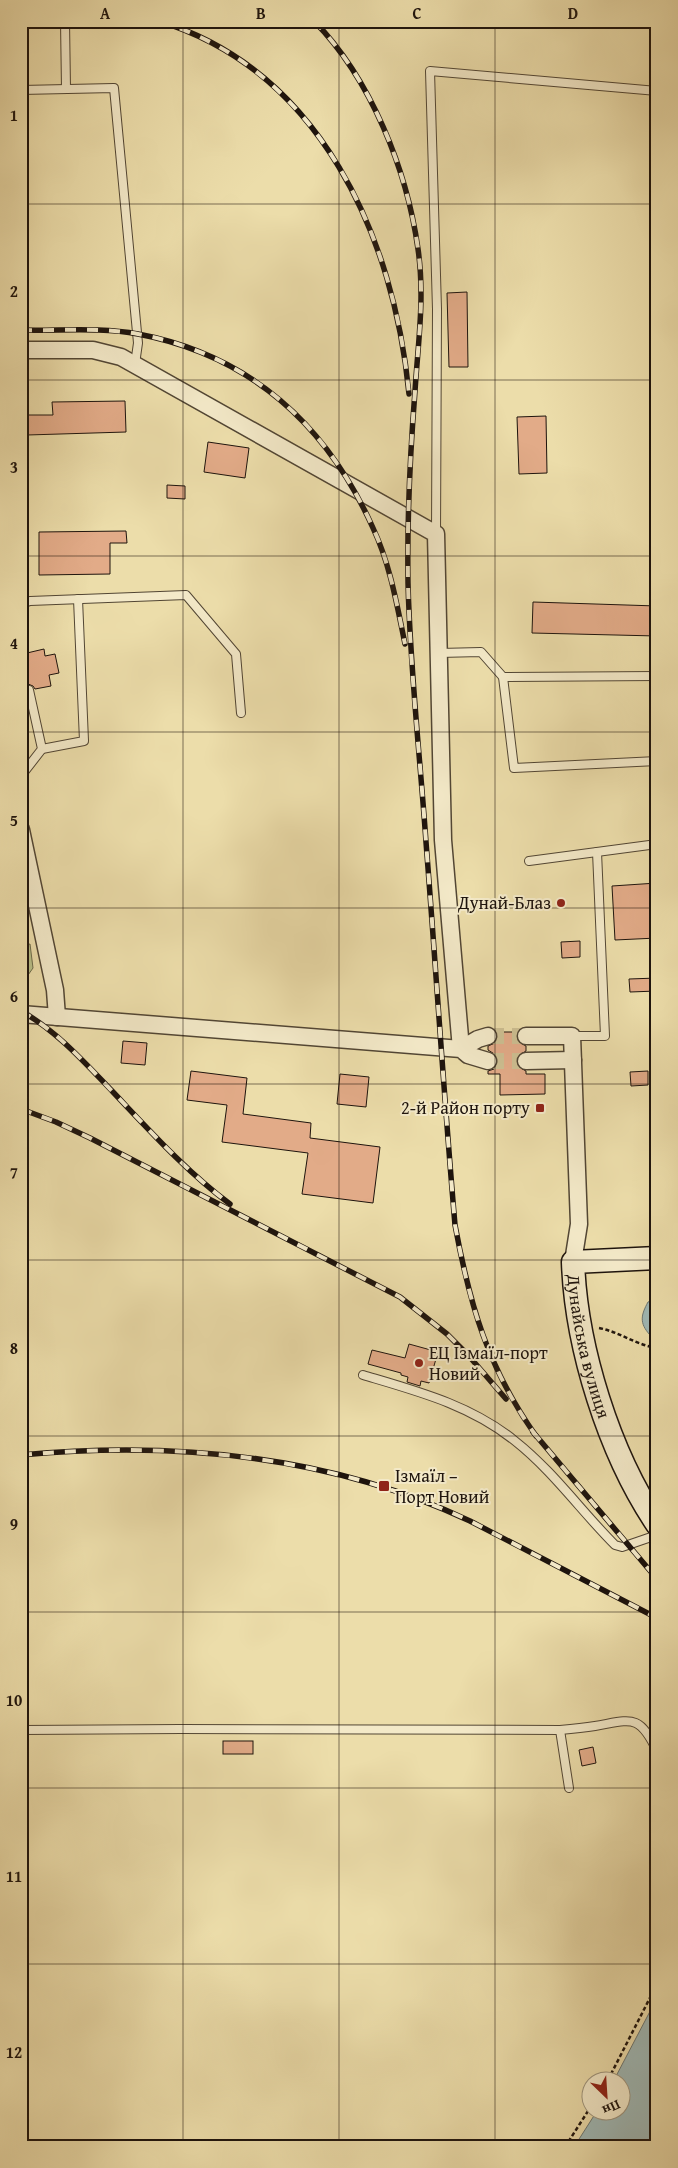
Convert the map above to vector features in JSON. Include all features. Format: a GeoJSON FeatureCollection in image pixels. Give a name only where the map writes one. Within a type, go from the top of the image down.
{"type":"FeatureCollection","features":[{"type":"Feature","properties":{"kind":"street"},"geometry":{"type":"LineString","coordinates":[[21,350],[92,350],[121,357],[436,534],[443,840],[461,1049],[468,1055],[488,1061]]}},
{"type":"Feature","properties":{"kind":"street"},"geometry":{"type":"LineString","coordinates":[[21,830],[56,990],[57,1017]]}},
{"type":"Feature","properties":{"kind":"street"},"geometry":{"type":"LineString","coordinates":[[21,1014],[461,1049],[478,1039],[488,1036]]}},
{"type":"Feature","properties":{"kind":"street"},"geometry":{"type":"LineString","coordinates":[[526,1036],[572,1036]]}},
{"type":"Feature","properties":{"kind":"street","name":"Дунайська вулиця"},"geometry":{"type":"LineString","coordinates":[[572,1036],[579,1224],[573,1262],[574,1289],[580,1329],[589,1366],[611,1431],[639,1495],[657,1524]]}},
{"type":"Feature","properties":{"kind":"street"},"geometry":{"type":"LineString","coordinates":[[526,1060],[573,1060]]}},
{"type":"Feature","properties":{"kind":"street"},"geometry":{"type":"LineString","coordinates":[[573,1262],[657,1258]]}},
{"type":"Feature","properties":{"kind":"lane"},"geometry":{"type":"LineString","coordinates":[[65,21],[66,89]]}},
{"type":"Feature","properties":{"kind":"lane"},"geometry":{"type":"LineString","coordinates":[[436,534],[437,309],[430,71],[657,90]]}},
{"type":"Feature","properties":{"kind":"lane"},"geometry":{"type":"LineString","coordinates":[[21,90],[114,88],[138,343],[135,364]]}},
{"type":"Feature","properties":{"kind":"lane"},"geometry":{"type":"LineString","coordinates":[[21,604],[30,601],[186,595],[236,654],[242,713]]}},
{"type":"Feature","properties":{"kind":"lane"},"geometry":{"type":"LineString","coordinates":[[21,776],[42,750],[84,741],[78,599]]}},
{"type":"Feature","properties":{"kind":"lane"},"geometry":{"type":"LineString","coordinates":[[439,653],[481,652],[503,677],[514,768],[657,761]]}},
{"type":"Feature","properties":{"kind":"lane"},"geometry":{"type":"LineString","coordinates":[[503,677],[657,676]]}},
{"type":"Feature","properties":{"kind":"lane"},"geometry":{"type":"LineString","coordinates":[[29,690],[42,750]]}},
{"type":"Feature","properties":{"kind":"lane"},"geometry":{"type":"LineString","coordinates":[[529,861],[657,844]]}},
{"type":"Feature","properties":{"kind":"lane"},"geometry":{"type":"LineString","coordinates":[[572,1036],[605,1036],[597,852]]}},
{"type":"Feature","properties":{"kind":"lane"},"geometry":{"type":"LineString","coordinates":[[363,1375],[443,1399],[488,1422],[515,1440],[547,1470],[615,1546],[628,1546],[657,1535]]}},
{"type":"Feature","properties":{"kind":"lane"},"geometry":{"type":"LineString","coordinates":[[21,1730],[560,1730],[596,1726],[625,1720],[636,1723],[645,1729],[657,1751]]}},
{"type":"Feature","properties":{"kind":"lane"},"geometry":{"type":"LineString","coordinates":[[560,1730],[569,1788]]}},
{"type":"Feature","properties":{"kind":"path"},"geometry":{"type":"LineString","coordinates":[[580,1329],[600,1328],[610,1330],[641,1346],[657,1348]]}},
{"type":"Feature","properties":{"kind":"path"},"geometry":{"type":"LineString","coordinates":[[613,2070],[657,1984]]}},
{"type":"Feature","properties":{"kind":"path"},"geometry":{"type":"LineString","coordinates":[[565,2147],[582,2120]]}},
{"type":"Feature","properties":{"kind":"green space"},"geometry":{"type":"Polygon","coordinates":[[[30,944],[33,968],[21,985],[21,946],[30,944]]]}},
{"type":"Feature","properties":{"kind":"water"},"geometry":{"type":"Polygon","coordinates":[[[657,1298],[657,1335],[650,1335],[644,1327],[642,1319],[648,1302],[657,1298]]]}},
{"type":"Feature","properties":{"kind":"water"},"geometry":{"type":"Polygon","coordinates":[[[657,1998],[657,2147],[574,2147],[591,2120],[630,2120],[630,2070],[619,2070],[657,1998]]]}},
{"type":"Feature","properties":{"kind":"building"},"geometry":{"type":"Polygon","coordinates":[[[467,292],[468,367],[449,367],[447,293],[467,292]]]}},
{"type":"Feature","properties":{"kind":"building"},"geometry":{"type":"Polygon","coordinates":[[[125,401],[126,432],[27,435],[27,415],[53,415],[52,402],[125,401]]]}},
{"type":"Feature","properties":{"kind":"building"},"geometry":{"type":"Polygon","coordinates":[[[546,416],[547,473],[519,474],[517,417],[546,416]]]}},
{"type":"Feature","properties":{"kind":"building"},"geometry":{"type":"Polygon","coordinates":[[[208,442],[249,448],[245,478],[204,472],[208,442]]]}},
{"type":"Feature","properties":{"kind":"building"},"geometry":{"type":"Polygon","coordinates":[[[167,485],[185,486],[185,499],[167,498],[167,485]]]}},
{"type":"Feature","properties":{"kind":"building"},"geometry":{"type":"Polygon","coordinates":[[[126,531],[127,543],[110,543],[110,574],[39,575],[39,532],[126,531]]]}},
{"type":"Feature","properties":{"kind":"building"},"geometry":{"type":"Polygon","coordinates":[[[533,602],[657,606],[657,636],[532,633],[533,602]]]}},
{"type":"Feature","properties":{"kind":"building"},"geometry":{"type":"Polygon","coordinates":[[[44,649],[45,656],[55,654],[59,673],[49,675],[51,686],[35,689],[28,684],[21,692],[21,660],[26,657],[27,653],[44,649]]]}},
{"type":"Feature","properties":{"kind":"building"},"geometry":{"type":"Polygon","coordinates":[[[657,883],[657,938],[615,940],[612,886],[657,883]]]}},
{"type":"Feature","properties":{"kind":"building"},"geometry":{"type":"Polygon","coordinates":[[[580,941],[580,957],[562,958],[561,942],[580,941]]]}},
{"type":"Feature","properties":{"kind":"building"},"geometry":{"type":"Polygon","coordinates":[[[657,978],[657,991],[630,992],[629,979],[657,978]]]}},
{"type":"Feature","properties":{"kind":"building"},"geometry":{"type":"Polygon","coordinates":[[[497,1032],[517,1032],[517,1041],[526,1046],[526,1051],[518,1056],[517,1066],[526,1071],[526,1074],[545,1074],[545,1094],[500,1095],[500,1074],[488,1074],[488,1071],[494,1069],[498,1063],[496,1055],[488,1050],[488,1046],[495,1043],[498,1039],[497,1032]]]}},
{"type":"Feature","properties":{"kind":"building"},"geometry":{"type":"Polygon","coordinates":[[[123,1041],[147,1043],[145,1065],[121,1063],[123,1041]]]}},
{"type":"Feature","properties":{"kind":"building"},"geometry":{"type":"Polygon","coordinates":[[[191,1071],[247,1078],[243,1114],[311,1123],[310,1138],[380,1147],[373,1203],[302,1194],[308,1153],[222,1142],[227,1105],[187,1100],[191,1071]]]}},
{"type":"Feature","properties":{"kind":"building"},"geometry":{"type":"Polygon","coordinates":[[[648,1071],[648,1085],[631,1086],[630,1072],[648,1071]]]}},
{"type":"Feature","properties":{"kind":"building"},"geometry":{"type":"Polygon","coordinates":[[[340,1074],[369,1077],[366,1107],[337,1104],[340,1074]]]}},
{"type":"Feature","properties":{"kind":"building","name":"ЕЦ Ізмаїл-порт Новий"},"geometry":{"type":"Polygon","coordinates":[[[409,1344],[438,1352],[429,1383],[421,1381],[420,1386],[407,1382],[408,1377],[401,1375],[401,1373],[368,1364],[372,1350],[405,1358],[409,1344]]]}},
{"type":"Feature","properties":{"kind":"building"},"geometry":{"type":"Polygon","coordinates":[[[223,1741],[253,1741],[253,1754],[223,1754],[223,1741]]]}},
{"type":"Feature","properties":{"kind":"building"},"geometry":{"type":"Polygon","coordinates":[[[593,1747],[596,1763],[582,1766],[579,1750],[593,1747]]]}},
{"type":"Feature","properties":{"kind":"tunnel"},"geometry":{"type":"LineString","coordinates":[[488,1036],[526,1036]]}},
{"type":"Feature","properties":{"kind":"tunnel"},"geometry":{"type":"LineString","coordinates":[[488,1061],[526,1061]]}},
{"type":"Feature","properties":{"kind":"railway"},"geometry":{"type":"LineString","coordinates":[[159,21],[216,45],[264,78],[305,120],[339,167],[366,220],[386,277],[401,335],[409,394]]}},
{"type":"Feature","properties":{"kind":"railway"},"geometry":{"type":"LineString","coordinates":[[314,21],[353,70],[383,127],[405,188],[418,249],[421,302],[409,487],[409,615],[455,1225],[467,1283],[483,1335],[505,1386],[536,1436]]}},
{"type":"Feature","properties":{"kind":"railway"},"geometry":{"type":"LineString","coordinates":[[21,330],[124,332],[178,344],[215,359],[249,377],[280,400],[308,427],[333,457],[354,491],[373,528],[384,556],[405,644]]}},
{"type":"Feature","properties":{"kind":"railway"},"geometry":{"type":"LineString","coordinates":[[21,1011],[47,1028],[70,1048],[169,1151],[230,1204]]}},
{"type":"Feature","properties":{"kind":"railway"},"geometry":{"type":"LineString","coordinates":[[21,1109],[56,1122],[90,1138],[400,1297],[447,1334],[506,1399]]}},
{"type":"Feature","properties":{"kind":"railway"},"geometry":{"type":"LineString","coordinates":[[533,1432],[657,1579]]}},
{"type":"Feature","properties":{"kind":"railway"},"geometry":{"type":"LineString","coordinates":[[21,1455],[78,1451],[136,1450],[193,1452],[250,1458],[306,1467],[362,1481],[417,1499],[470,1521],[657,1618]]}},
{"type":"Feature","properties":{"kind":"place","name":"Дунай-Блаз"},"geometry":{"type":"Point","coordinates":[561,903]}},
{"type":"Feature","properties":{"kind":"place","name":"2-й Район порту"},"geometry":{"type":"Point","coordinates":[540,1108]}},
{"type":"Feature","properties":{"kind":"place","name":"ЕЦ Ізмаїл-порт Новий"},"geometry":{"type":"Point","coordinates":[419,1363]}},
{"type":"Feature","properties":{"kind":"place","name":"Ізмаїл – Порт Новий"},"geometry":{"type":"Point","coordinates":[384,1486]}}]}
